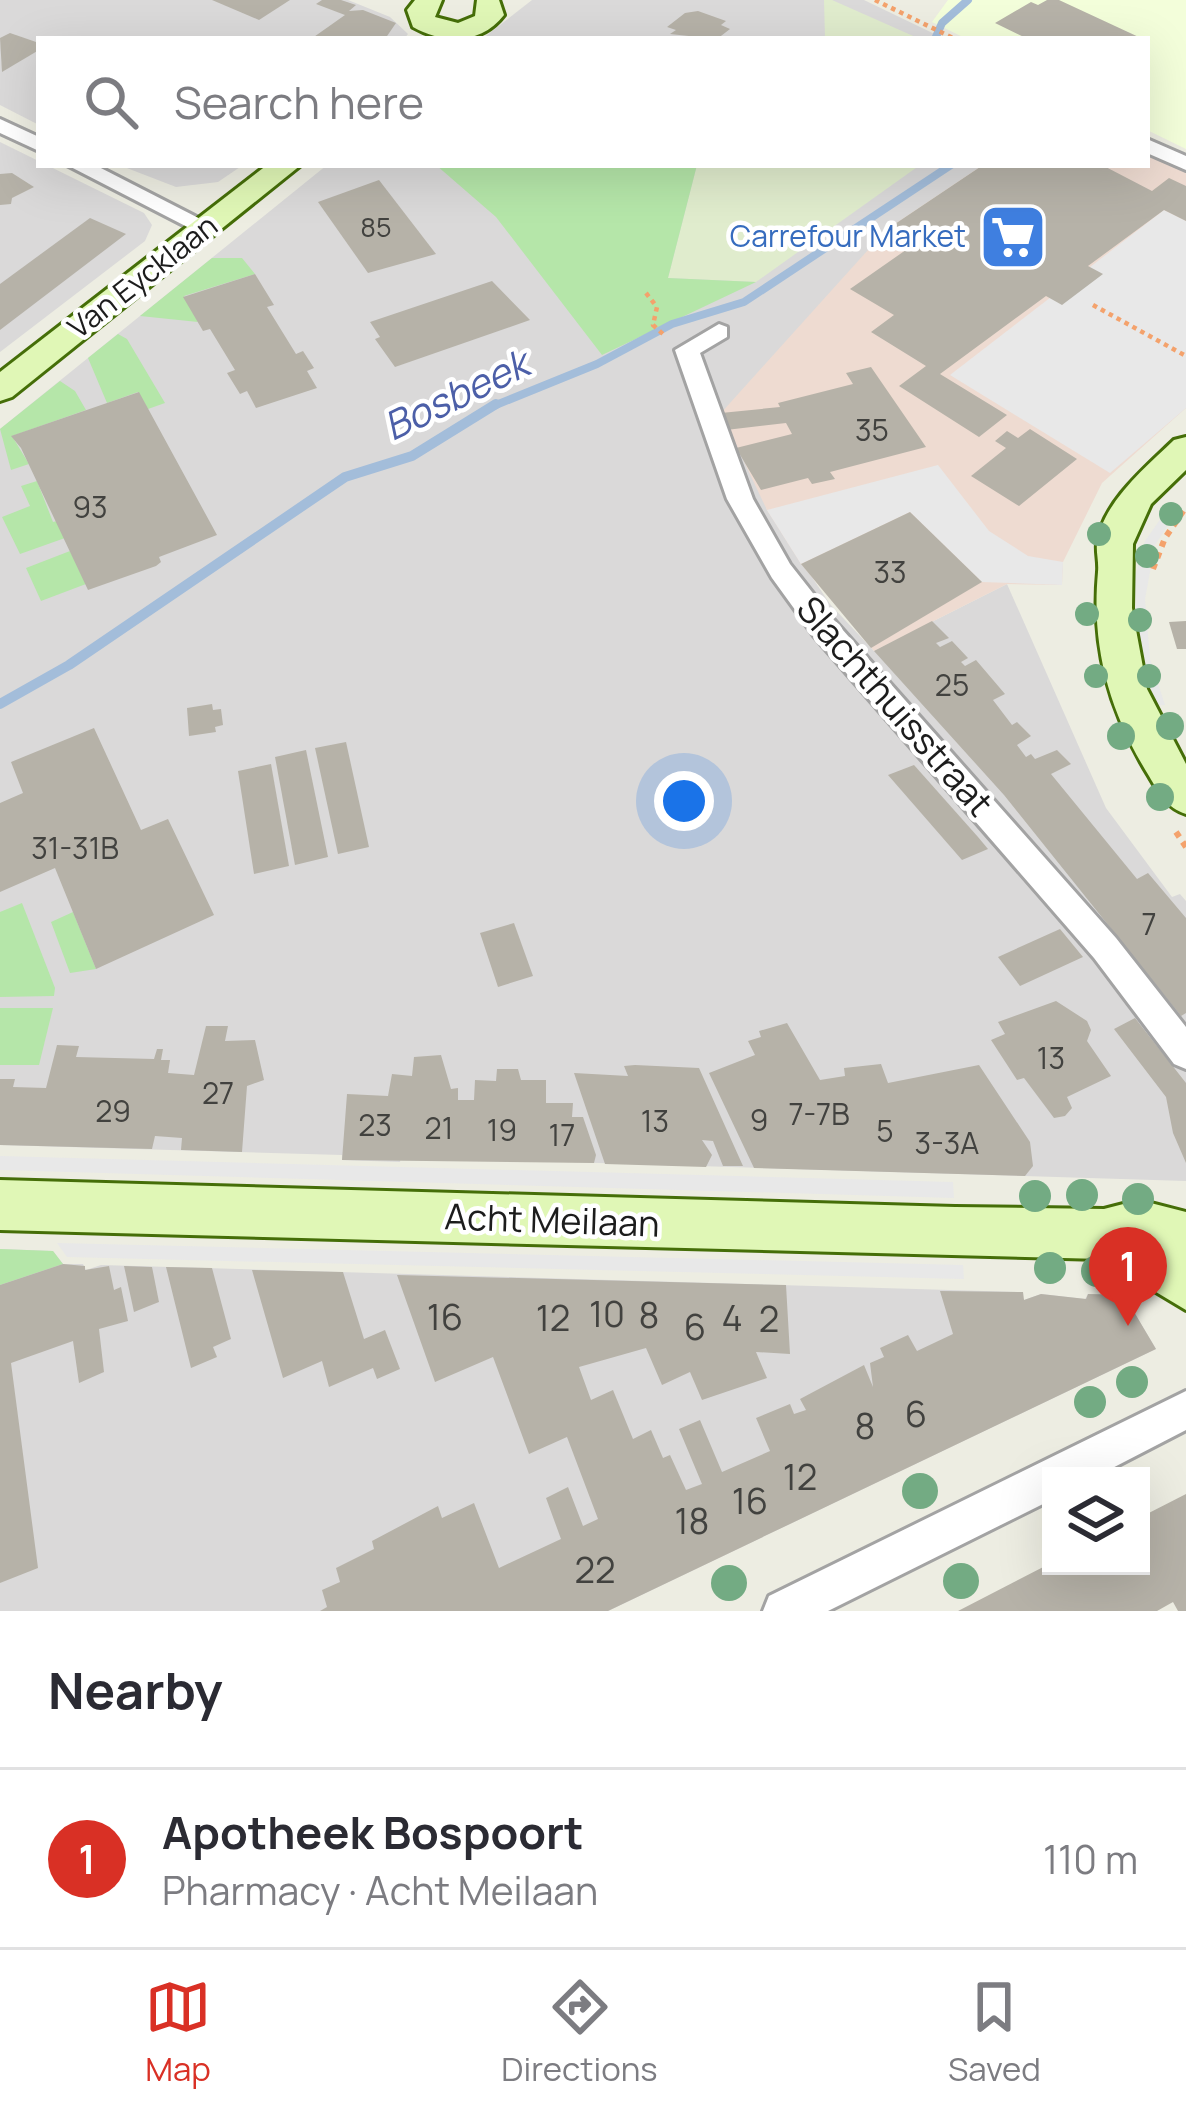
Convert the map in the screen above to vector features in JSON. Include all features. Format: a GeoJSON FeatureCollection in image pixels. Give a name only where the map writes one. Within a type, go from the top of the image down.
{"type":"FeatureCollection","features":[{"type":"Feature","properties":{"kind":"street"},"geometry":{"type":"LineString","coordinates":[[429,20],[487,21],[488,1]]}},
{"type":"Feature","properties":{"kind":"street"},"geometry":{"type":"LineString","coordinates":[[0,125],[36,144]]}},
{"type":"Feature","properties":{"kind":"street"},"geometry":{"type":"LineString","coordinates":[[1150,146],[1186,164]]}},
{"type":"Feature","properties":{"kind":"street"},"geometry":{"type":"LineString","coordinates":[[84,168],[205,227]]}},
{"type":"Feature","properties":{"kind":"street","name":"Van Eycklaan"},"geometry":{"type":"LineString","coordinates":[[0,389],[282,168]]}},
{"type":"Feature","properties":{"kind":"street","name":"Slachthuisstraat"},"geometry":{"type":"LineString","coordinates":[[719,332],[687,350],[740,500],[781,572],[824,628],[1105,948],[1186,1053]]}},
{"type":"Feature","properties":{"kind":"street"},"geometry":{"type":"LineString","coordinates":[[1183,464],[1131,549],[1135,571],[1112,616],[1124,677],[1151,744],[1186,797]]}},
{"type":"Feature","properties":{"kind":"street","name":"Acht Meilaan"},"geometry":{"type":"LineString","coordinates":[[0,1205],[1104,1234],[1151,1225],[1186,1238]]}},
{"type":"Feature","properties":{"kind":"street","name":"Acht Meilaan"},"geometry":{"type":"LineString","coordinates":[[1104,1234],[1147,1256],[1186,1284]]}},
{"type":"Feature","properties":{"kind":"street"},"geometry":{"type":"LineString","coordinates":[[1074,1467],[1186,1410]]}},
{"type":"Feature","properties":{"kind":"street"},"geometry":{"type":"LineString","coordinates":[[784,1611],[1042,1483]]}},
{"type":"Feature","properties":{"kind":"path"},"geometry":{"type":"LineString","coordinates":[[875,0],[949,36]]}},
{"type":"Feature","properties":{"kind":"path"},"geometry":{"type":"LineString","coordinates":[[646,293],[657,307],[653,325],[668,339]]}},
{"type":"Feature","properties":{"kind":"path"},"geometry":{"type":"LineString","coordinates":[[1093,305],[1186,356]]}},
{"type":"Feature","properties":{"kind":"path"},"geometry":{"type":"LineString","coordinates":[[1135,571],[1160,549],[1186,507]]}},
{"type":"Feature","properties":{"kind":"shaded area"},"geometry":{"type":"Polygon","coordinates":[[[0,0],[348,0],[390,17],[408,34],[36,36],[36,123],[0,105],[0,0]]]}},
{"type":"Feature","properties":{"kind":"shaded area"},"geometry":{"type":"Polygon","coordinates":[[[532,0],[864,0],[939,36],[486,36],[532,0]]]}},
{"type":"Feature","properties":{"kind":"shaded area"},"geometry":{"type":"Polygon","coordinates":[[[824,0],[913,36],[825,36],[824,0]]]}},
{"type":"Feature","properties":{"kind":"shaded area"},"geometry":{"type":"Polygon","coordinates":[[[948,0],[1186,0],[1186,149],[1150,131],[1150,36],[961,36],[932,22],[948,0]]]}},
{"type":"Feature","properties":{"kind":"shaded area"},"geometry":{"type":"Polygon","coordinates":[[[0,142],[36,160],[36,168],[53,168],[144,213],[152,225],[145,241],[0,352],[0,142]]]}},
{"type":"Feature","properties":{"kind":"shaded area"},"geometry":{"type":"Polygon","coordinates":[[[1150,151],[1186,169],[1186,408],[1102,483],[1063,562],[1062,585],[1007,584],[874,651],[801,564],[767,510],[721,413],[886,230],[979,168],[1150,168],[1150,151]]]}},
{"type":"Feature","properties":{"kind":"shaded area"},"geometry":{"type":"Polygon","coordinates":[[[127,168],[239,168],[218,182],[176,187],[127,168]]]}},
{"type":"Feature","properties":{"kind":"shaded area"},"geometry":{"type":"Polygon","coordinates":[[[323,168],[979,168],[886,230],[761,490],[767,510],[830,604],[874,651],[1007,584],[1106,808],[1172,897],[1180,894],[1186,901],[1186,1181],[401,1157],[400,1162],[342,1160],[342,1155],[0,1145],[0,429],[323,168]]]}},
{"type":"Feature","properties":{"kind":"shaded area"},"geometry":{"type":"Polygon","coordinates":[[[696,168],[916,168],[756,282],[668,278],[696,168]]]}},
{"type":"Feature","properties":{"kind":"shaded area"},"geometry":{"type":"Polygon","coordinates":[[[1164,210],[1186,221],[1186,408],[1110,473],[950,375],[1164,210]]]}},
{"type":"Feature","properties":{"kind":"shaded area"},"geometry":{"type":"Polygon","coordinates":[[[938,465],[989,531],[1028,556],[1063,562],[1062,585],[982,582],[910,512],[801,564],[767,510],[938,465]]]}},
{"type":"Feature","properties":{"kind":"shaded area"},"geometry":{"type":"Polygon","coordinates":[[[1164,514],[1172,519],[1155,545],[1145,599],[1150,659],[1165,705],[1154,706],[1136,635],[1135,576],[1145,541],[1164,514]]]}},
{"type":"Feature","properties":{"kind":"shaded area"},"geometry":{"type":"Polygon","coordinates":[[[0,1156],[953,1182],[954,1198],[0,1170],[0,1156]]]}},
{"type":"Feature","properties":{"kind":"shaded area"},"geometry":{"type":"Polygon","coordinates":[[[57,1243],[963,1265],[964,1279],[67,1257],[57,1243]]]}},
{"type":"Feature","properties":{"kind":"shaded area"},"geometry":{"type":"Polygon","coordinates":[[[0,1249],[53,1251],[63,1264],[83,1264],[86,1270],[101,1265],[1018,1292],[1024,1300],[1041,1294],[1085,1299],[1088,1294],[1124,1295],[1156,1349],[608,1611],[0,1611],[0,1249]]]}},
{"type":"Feature","properties":{"kind":"green space"},"geometry":{"type":"Polygon","coordinates":[[[439,168],[696,168],[668,278],[756,282],[602,355],[496,217],[439,168]]]}},
{"type":"Feature","properties":{"kind":"green space"},"geometry":{"type":"Polygon","coordinates":[[[212,258],[242,258],[255,274],[184,296],[198,322],[140,316],[212,258]]]}},
{"type":"Feature","properties":{"kind":"green space"},"geometry":{"type":"Polygon","coordinates":[[[118,334],[127,339],[165,403],[148,409],[138,392],[107,403],[88,358],[118,334]]]}},
{"type":"Feature","properties":{"kind":"green space"},"geometry":{"type":"Polygon","coordinates":[[[60,381],[75,391],[86,410],[12,436],[29,464],[11,470],[0,429],[60,381]]]}},
{"type":"Feature","properties":{"kind":"green space"},"geometry":{"type":"Polygon","coordinates":[[[37,481],[53,522],[57,521],[65,538],[20,554],[2,517],[30,506],[21,486],[37,481]]]}},
{"type":"Feature","properties":{"kind":"green space"},"geometry":{"type":"Polygon","coordinates":[[[70,551],[86,584],[41,601],[26,568],[70,551]]]}},
{"type":"Feature","properties":{"kind":"green space"},"geometry":{"type":"Polygon","coordinates":[[[22,903],[54,996],[0,997],[0,912],[22,903]]]}},
{"type":"Feature","properties":{"kind":"green space"},"geometry":{"type":"Polygon","coordinates":[[[73,912],[96,969],[70,973],[51,922],[73,912]]]}},
{"type":"Feature","properties":{"kind":"green space"},"geometry":{"type":"Polygon","coordinates":[[[0,1008],[53,1008],[39,1065],[0,1065],[0,1008]]]}},
{"type":"Feature","properties":{"kind":"green space"},"geometry":{"type":"Polygon","coordinates":[[[0,1249],[53,1251],[63,1264],[0,1285],[0,1249]]]}},
{"type":"Feature","properties":{"kind":"building"},"geometry":{"type":"Polygon","coordinates":[[[212,0],[290,0],[259,20],[212,0]]]}},
{"type":"Feature","properties":{"kind":"building"},"geometry":{"type":"Polygon","coordinates":[[[341,0],[356,5],[349,11],[363,10],[396,23],[387,36],[315,36],[345,15],[316,4],[341,0]]]}},
{"type":"Feature","properties":{"kind":"building"},"geometry":{"type":"Polygon","coordinates":[[[1059,0],[1137,36],[1022,36],[995,23],[1031,2],[1059,0]]]}},
{"type":"Feature","properties":{"kind":"building"},"geometry":{"type":"Polygon","coordinates":[[[698,11],[726,21],[721,25],[730,29],[721,36],[670,34],[676,30],[667,27],[685,13],[698,11]]]}},
{"type":"Feature","properties":{"kind":"building"},"geometry":{"type":"Polygon","coordinates":[[[10,33],[36,42],[36,52],[2,72],[0,38],[10,33]]]}},
{"type":"Feature","properties":{"kind":"building","name":"Carrefour Market"},"geometry":{"type":"Polygon","coordinates":[[[979,168],[1108,168],[1152,191],[1169,178],[1186,186],[1186,221],[1164,210],[1088,266],[1103,274],[1062,305],[1046,296],[940,374],[1007,415],[979,437],[899,386],[926,366],[871,332],[894,315],[850,289],[913,245],[886,230],[979,168]]]}},
{"type":"Feature","properties":{"kind":"building"},"geometry":{"type":"Polygon","coordinates":[[[12,173],[34,187],[12,198],[11,204],[0,205],[0,174],[12,173]]]}},
{"type":"Feature","properties":{"kind":"building"},"geometry":{"type":"Polygon","coordinates":[[[379,180],[436,254],[368,273],[318,202],[379,180]]]}},
{"type":"Feature","properties":{"kind":"building"},"geometry":{"type":"Polygon","coordinates":[[[90,218],[126,234],[0,330],[0,284],[90,218]]]}},
{"type":"Feature","properties":{"kind":"building"},"geometry":{"type":"Polygon","coordinates":[[[255,274],[274,305],[267,307],[296,354],[303,351],[314,368],[307,371],[317,388],[256,408],[247,391],[240,394],[227,373],[235,370],[183,297],[255,274]]]}},
{"type":"Feature","properties":{"kind":"building"},"geometry":{"type":"Polygon","coordinates":[[[492,281],[530,320],[395,367],[375,339],[380,337],[370,322],[492,281]]]}},
{"type":"Feature","properties":{"kind":"building"},"geometry":{"type":"Polygon","coordinates":[[[871,367],[926,447],[830,472],[835,479],[812,484],[808,478],[761,490],[736,448],[792,434],[786,423],[726,430],[721,413],[780,407],[778,403],[853,384],[846,373],[871,367]]]}},
{"type":"Feature","properties":{"kind":"building"},"geometry":{"type":"Polygon","coordinates":[[[139,392],[217,535],[159,557],[156,566],[88,590],[11,436],[139,392]]]}},
{"type":"Feature","properties":{"kind":"building"},"geometry":{"type":"Polygon","coordinates":[[[1030,429],[1077,459],[1019,506],[971,476],[1006,448],[995,441],[1007,431],[1018,438],[1030,429]]]}},
{"type":"Feature","properties":{"kind":"building"},"geometry":{"type":"Polygon","coordinates":[[[910,512],[982,582],[871,648],[801,564],[910,512]]]}},
{"type":"Feature","properties":{"kind":"building"},"geometry":{"type":"Polygon","coordinates":[[[932,621],[949,638],[936,643],[940,647],[952,641],[968,658],[961,662],[965,666],[976,660],[1005,694],[993,700],[1012,725],[1017,722],[1031,736],[1017,745],[1026,757],[1031,754],[1035,759],[1057,750],[1071,764],[1051,774],[1137,879],[1148,873],[1186,918],[1186,1013],[1181,1016],[1004,795],[874,651],[932,621]]]}},
{"type":"Feature","properties":{"kind":"building"},"geometry":{"type":"Polygon","coordinates":[[[1186,621],[1186,649],[1177,649],[1169,622],[1186,621]]]}},
{"type":"Feature","properties":{"kind":"building"},"geometry":{"type":"Polygon","coordinates":[[[212,704],[213,710],[221,709],[223,725],[215,727],[216,732],[189,736],[187,708],[212,704]]]}},
{"type":"Feature","properties":{"kind":"building"},"geometry":{"type":"Polygon","coordinates":[[[94,728],[141,830],[168,819],[214,915],[96,969],[55,868],[0,892],[0,803],[23,793],[11,762],[94,728]]]}},
{"type":"Feature","properties":{"kind":"building"},"geometry":{"type":"Polygon","coordinates":[[[346,742],[369,847],[338,854],[315,748],[346,742]]]}},
{"type":"Feature","properties":{"kind":"building"},"geometry":{"type":"Polygon","coordinates":[[[306,750],[328,857],[295,865],[275,757],[306,750]]]}},
{"type":"Feature","properties":{"kind":"building"},"geometry":{"type":"Polygon","coordinates":[[[271,764],[289,866],[254,874],[238,771],[271,764]]]}},
{"type":"Feature","properties":{"kind":"building"},"geometry":{"type":"Polygon","coordinates":[[[914,765],[988,849],[962,860],[888,775],[914,765]]]}},
{"type":"Feature","properties":{"kind":"building"},"geometry":{"type":"Polygon","coordinates":[[[514,923],[533,976],[498,987],[480,933],[514,923]]]}},
{"type":"Feature","properties":{"kind":"building"},"geometry":{"type":"Polygon","coordinates":[[[1060,929],[1083,957],[1020,986],[998,957],[1060,929]]]}},
{"type":"Feature","properties":{"kind":"building"},"geometry":{"type":"Polygon","coordinates":[[[1056,1001],[1087,1021],[1091,1030],[1087,1041],[1111,1076],[1067,1097],[1072,1108],[1054,1118],[1024,1078],[1017,1080],[991,1040],[1005,1034],[998,1022],[1056,1001]]]}},
{"type":"Feature","properties":{"kind":"building"},"geometry":{"type":"Polygon","coordinates":[[[1135,1018],[1186,1083],[1186,1163],[1173,1133],[1166,1097],[1114,1029],[1135,1018]]]}},
{"type":"Feature","properties":{"kind":"building"},"geometry":{"type":"Polygon","coordinates":[[[787,1023],[820,1080],[845,1076],[844,1068],[881,1064],[888,1083],[979,1065],[1030,1142],[1033,1166],[1025,1176],[754,1168],[709,1073],[755,1055],[748,1041],[761,1037],[759,1031],[787,1023]]]}},
{"type":"Feature","properties":{"kind":"building"},"geometry":{"type":"Polygon","coordinates":[[[206,1026],[228,1026],[225,1041],[255,1040],[264,1080],[247,1086],[242,1152],[181,1150],[182,1138],[155,1136],[152,1149],[0,1145],[0,1079],[15,1079],[13,1087],[46,1088],[57,1045],[79,1046],[76,1057],[154,1059],[157,1049],[163,1049],[161,1060],[170,1060],[168,1073],[194,1075],[206,1026]]]}},
{"type":"Feature","properties":{"kind":"building"},"geometry":{"type":"Polygon","coordinates":[[[441,1055],[451,1089],[458,1088],[458,1100],[474,1100],[475,1080],[496,1081],[497,1069],[518,1069],[521,1080],[546,1080],[546,1103],[573,1103],[572,1117],[583,1117],[596,1155],[594,1163],[342,1160],[347,1094],[388,1096],[392,1074],[412,1076],[414,1057],[441,1055]]]}},
{"type":"Feature","properties":{"kind":"building"},"geometry":{"type":"Polygon","coordinates":[[[624,1066],[699,1068],[743,1166],[723,1166],[713,1141],[702,1140],[712,1155],[706,1167],[605,1164],[574,1073],[628,1076],[624,1066]]]}},
{"type":"Feature","properties":{"kind":"building"},"geometry":{"type":"Polygon","coordinates":[[[63,1264],[85,1266],[85,1270],[109,1266],[114,1290],[121,1287],[128,1321],[99,1329],[104,1372],[79,1383],[73,1341],[11,1363],[38,1568],[0,1583],[0,1285],[63,1264]]]}},
{"type":"Feature","properties":{"kind":"building"},"geometry":{"type":"Polygon","coordinates":[[[124,1266],[152,1267],[159,1302],[134,1312],[124,1266]]]}},
{"type":"Feature","properties":{"kind":"building"},"geometry":{"type":"Polygon","coordinates":[[[166,1267],[212,1268],[231,1339],[213,1347],[217,1357],[191,1368],[166,1267]]]}},
{"type":"Feature","properties":{"kind":"building"},"geometry":{"type":"Polygon","coordinates":[[[252,1270],[343,1272],[364,1339],[385,1330],[400,1369],[377,1379],[373,1368],[329,1387],[322,1361],[283,1378],[252,1270]]]}},
{"type":"Feature","properties":{"kind":"building"},"geometry":{"type":"Polygon","coordinates":[[[397,1275],[786,1285],[790,1354],[756,1352],[767,1378],[702,1400],[690,1372],[662,1385],[646,1348],[579,1367],[591,1400],[613,1390],[633,1439],[651,1430],[663,1458],[670,1455],[686,1490],[702,1484],[679,1429],[700,1420],[722,1472],[770,1451],[756,1418],[790,1404],[794,1414],[806,1410],[800,1399],[864,1365],[873,1387],[870,1363],[884,1357],[880,1348],[908,1335],[917,1351],[953,1334],[940,1291],[1023,1292],[1024,1300],[1041,1294],[1086,1299],[1088,1294],[1124,1295],[1156,1349],[608,1611],[320,1611],[327,1607],[322,1590],[340,1582],[336,1568],[374,1549],[372,1541],[438,1506],[442,1518],[474,1503],[499,1568],[561,1539],[546,1498],[568,1487],[583,1526],[598,1519],[567,1437],[529,1454],[493,1357],[435,1382],[397,1275]]]}},
{"type":"Feature","properties":{"kind":"building"},"geometry":{"type":"Polygon","coordinates":[[[1186,1494],[1186,1611],[1178,1611],[1173,1602],[1157,1611],[958,1611],[1042,1568],[1042,1575],[1150,1575],[1150,1512],[1186,1494]]]}},
{"type":"Feature","properties":{"kind":"waterway","name":"Bosbeek"},"geometry":{"type":"LineString","coordinates":[[936,36],[942,23],[968,0]]}},
{"type":"Feature","properties":{"kind":"waterway","name":"Bosbeek"},"geometry":{"type":"LineString","coordinates":[[491,407],[597,364],[672,324],[744,302],[946,168]]}},
{"type":"Feature","properties":{"kind":"waterway","name":"Bosbeek"},"geometry":{"type":"LineString","coordinates":[[491,407],[496,404]]}},
{"type":"Feature","properties":{"kind":"waterway","name":"Bosbeek"},"geometry":{"type":"LineString","coordinates":[[0,704],[69,665],[345,477],[412,456],[491,407]]}},
{"type":"Feature","properties":{"kind":"place","name":"Carrefour Market"},"geometry":{"type":"Point","coordinates":[1013,237]}},
{"type":"Feature","properties":{"kind":"place","name":"Apotheek Bospoort"},"geometry":{"type":"Point","coordinates":[1128,1326]}}]}
